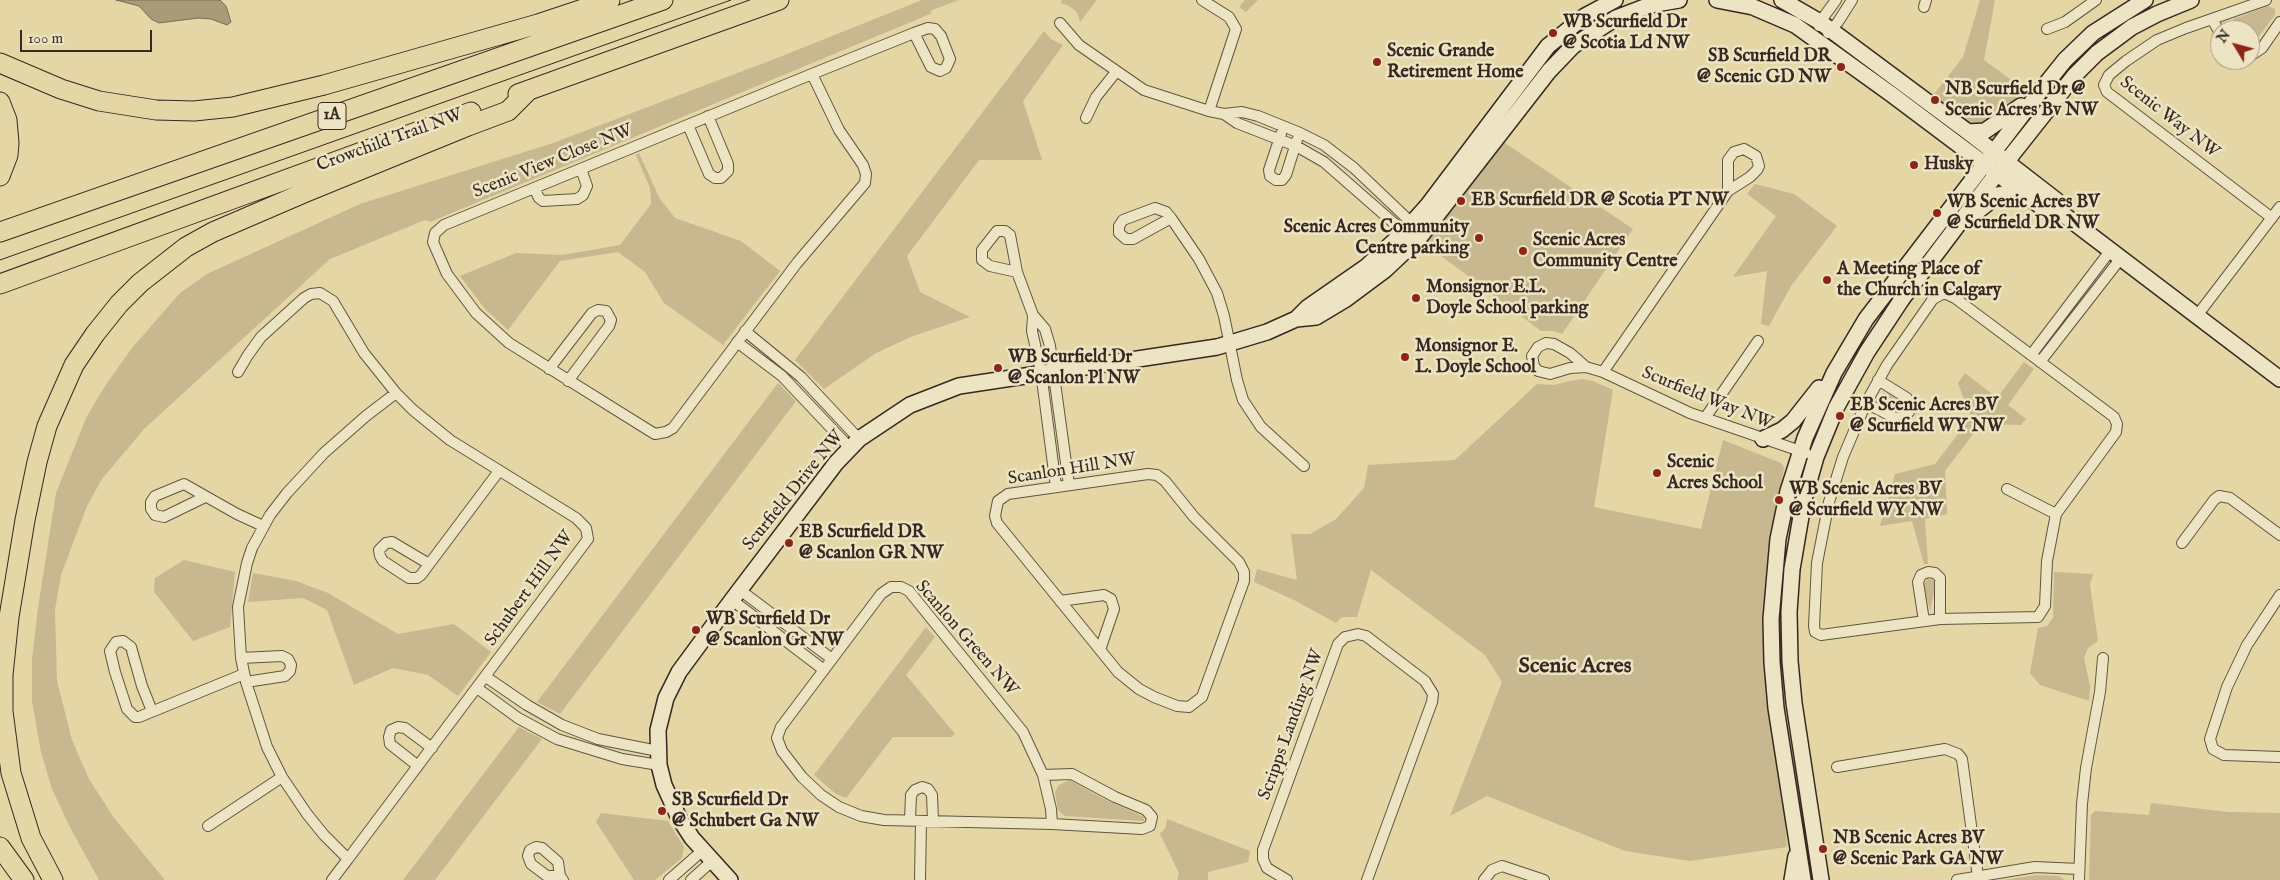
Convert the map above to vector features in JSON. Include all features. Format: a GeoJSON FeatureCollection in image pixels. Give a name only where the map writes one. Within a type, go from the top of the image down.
{"type":"FeatureCollection","features":[{"type":"Feature","properties":{"kind":"highway"},"geometry":{"type":"LineString","coordinates":[[0,63],[60,89],[99,101],[156,110],[204,110],[233,107],[324,85],[538,24],[610,0]]}},
{"type":"Feature","properties":{"kind":"highway","name":"1A"},"geometry":{"type":"LineString","coordinates":[[0,232],[663,0]]}},
{"type":"Feature","properties":{"kind":"highway","name":"Crowchild Trail NW"},"geometry":{"type":"LineString","coordinates":[[0,284],[780,0]]}},
{"type":"Feature","properties":{"kind":"highway"},"geometry":{"type":"LineString","coordinates":[[53,880],[31,838],[11,773],[3,711],[3,675],[9,617],[37,462],[47,426],[74,365],[95,334],[119,304],[140,283],[186,248],[213,232],[306,192],[468,126],[508,112],[528,91]]}},
{"type":"Feature","properties":{"kind":"highway"},"geometry":{"type":"LineString","coordinates":[[0,102],[7,120],[9,143],[8,155],[0,176]]}},
{"type":"Feature","properties":{"kind":"highway"},"geometry":{"type":"LineString","coordinates":[[0,782],[14,821],[48,880]]}},
{"type":"Feature","properties":{"kind":"highway"},"geometry":{"type":"LineString","coordinates":[[0,847],[24,880]]}},
{"type":"Feature","properties":{"kind":"street"},"geometry":{"type":"LineString","coordinates":[[1202,0],[1230,17],[1236,29],[1209,111]]}},
{"type":"Feature","properties":{"kind":"street","name":"Scurfield Drive NW"},"geometry":{"type":"LineString","coordinates":[[1296,319],[1307,308],[1366,267],[1409,227],[1540,55],[1584,16],[1615,0]]}},
{"type":"Feature","properties":{"kind":"street","name":"Scurfield Drive NW"},"geometry":{"type":"LineString","coordinates":[[730,880],[707,856],[686,829],[669,798],[658,758],[658,730],[662,710],[672,683],[736,595],[855,443],[896,412],[940,392],[973,383],[1229,344],[1267,332],[1296,319],[1316,317],[1346,299],[1385,270],[1420,237],[1557,61],[1584,37],[1610,21],[1634,10],[1679,0]]}},
{"type":"Feature","properties":{"kind":"street"},"geometry":{"type":"LineString","coordinates":[[1718,0],[1736,2],[1768,12],[1795,25],[1995,163],[2056,200],[2064,216]]}},
{"type":"Feature","properties":{"kind":"street"},"geometry":{"type":"LineString","coordinates":[[1782,0],[1826,26],[1968,132],[2020,191],[2047,211],[2064,216],[2280,379]]}},
{"type":"Feature","properties":{"kind":"street"},"geometry":{"type":"LineString","coordinates":[[1826,26],[1836,0]]}},
{"type":"Feature","properties":{"kind":"street"},"geometry":{"type":"LineString","coordinates":[[1816,40],[1826,26],[1852,0]]}},
{"type":"Feature","properties":{"kind":"street"},"geometry":{"type":"LineString","coordinates":[[2047,29],[2065,22],[2096,0]]}},
{"type":"Feature","properties":{"kind":"street"},"geometry":{"type":"LineString","coordinates":[[1821,880],[1795,712],[1789,636],[1790,590],[1795,546],[1804,499],[1816,457],[1836,408],[1867,352],[1902,299],[1960,222],[2045,85],[2065,60],[2093,33],[2145,0]]}},
{"type":"Feature","properties":{"kind":"street"},"geometry":{"type":"LineString","coordinates":[[1804,880],[1776,708],[1771,619],[1778,539],[1788,490],[1800,451],[1816,410],[1834,373],[1866,319],[1995,163],[2097,53],[2132,27],[2191,0]]}},
{"type":"Feature","properties":{"kind":"street","name":"Scenic Way NW"},"geometry":{"type":"LineString","coordinates":[[2266,0],[2169,35],[2142,50],[2109,75],[2105,80],[2104,88],[2272,218]]}},
{"type":"Feature","properties":{"kind":"street"},"geometry":{"type":"LineString","coordinates":[[2260,49],[2280,22]]}},
{"type":"Feature","properties":{"kind":"street"},"geometry":{"type":"LineString","coordinates":[[1060,23],[1079,45],[1144,90],[1209,111],[1224,114],[1242,112],[1300,133],[1345,160],[1420,237]]}},
{"type":"Feature","properties":{"kind":"street"},"geometry":{"type":"LineString","coordinates":[[812,74],[914,33]]}},
{"type":"Feature","properties":{"kind":"street"},"geometry":{"type":"LineString","coordinates":[[1086,118],[1096,97],[1116,72]]}},
{"type":"Feature","properties":{"kind":"street","name":"Scenic View Close NW"},"geometry":{"type":"LineString","coordinates":[[812,74],[839,130],[863,165],[866,179],[863,186],[816,239],[673,428],[661,434],[650,431],[509,343],[476,313],[447,274],[433,242],[435,233],[444,225],[708,116],[812,74]]}},
{"type":"Feature","properties":{"kind":"street"},"geometry":{"type":"LineString","coordinates":[[1968,132],[1985,131],[2016,111],[2045,85]]}},
{"type":"Feature","properties":{"kind":"street"},"geometry":{"type":"LineString","coordinates":[[1512,93],[1524,104]]}},
{"type":"Feature","properties":{"kind":"street"},"geometry":{"type":"LineString","coordinates":[[1224,114],[1237,123],[1296,146],[1336,170],[1409,227]]}},
{"type":"Feature","properties":{"kind":"street"},"geometry":{"type":"LineString","coordinates":[[688,125],[709,174],[714,178],[721,178],[728,170],[728,164],[708,116]]}},
{"type":"Feature","properties":{"kind":"street"},"geometry":{"type":"LineString","coordinates":[[1283,126],[1269,170],[1270,176],[1276,180],[1282,180],[1286,175],[1300,133]]}},
{"type":"Feature","properties":{"kind":"street"},"geometry":{"type":"LineString","coordinates":[[534,188],[539,198],[543,201],[577,199],[583,195],[587,186],[581,169]]}},
{"type":"Feature","properties":{"kind":"street"},"geometry":{"type":"LineString","coordinates":[[1603,372],[1728,191]]}},
{"type":"Feature","properties":{"kind":"street"},"geometry":{"type":"LineString","coordinates":[[1960,222],[1998,195],[2020,191]]}},
{"type":"Feature","properties":{"kind":"street"},"geometry":{"type":"LineString","coordinates":[[2196,317],[2280,207]]}},
{"type":"Feature","properties":{"kind":"street"},"geometry":{"type":"LineString","coordinates":[[1171,218],[1133,239],[1126,239],[1119,233],[1119,226],[1124,220],[1155,208],[1166,212],[1171,218],[1211,278],[1224,316],[1243,400],[1253,417],[1267,433],[1304,466]]}},
{"type":"Feature","properties":{"kind":"street"},"geometry":{"type":"LineString","coordinates":[[2031,355],[2116,254]]}},
{"type":"Feature","properties":{"kind":"street"},"geometry":{"type":"LineString","coordinates":[[2040,362],[2116,254]]}},
{"type":"Feature","properties":{"kind":"street"},"geometry":{"type":"LineString","coordinates":[[1017,272],[1033,315],[1045,329],[1056,487]]}},
{"type":"Feature","properties":{"kind":"street","name":"Schubert Hill NW"},"geometry":{"type":"LineString","coordinates":[[238,372],[262,337],[304,298],[311,294],[320,293],[333,300],[364,353],[396,393],[425,421],[450,440],[576,518],[586,528],[588,536],[584,546],[332,880]]}},
{"type":"Feature","properties":{"kind":"street"},"geometry":{"type":"LineString","coordinates":[[1944,293],[1955,298],[2040,362],[2114,417],[2117,424],[2114,435],[2056,514],[2046,561],[2045,606],[2041,614],[2033,618],[1940,619],[1834,635],[1821,635],[1814,630],[1816,580],[1826,515],[1843,457],[1878,380],[1908,333],[1933,299],[1944,293]]}},
{"type":"Feature","properties":{"kind":"street"},"geometry":{"type":"LineString","coordinates":[[550,369],[592,313],[598,310],[606,312],[611,320],[609,326],[568,381]]}},
{"type":"Feature","properties":{"kind":"street"},"geometry":{"type":"LineString","coordinates":[[745,331],[801,376],[855,443]]}},
{"type":"Feature","properties":{"kind":"street"},"geometry":{"type":"LineString","coordinates":[[1705,418],[1758,341]]}},
{"type":"Feature","properties":{"kind":"street"},"geometry":{"type":"LineString","coordinates":[[738,342],[782,376],[855,443]]}},
{"type":"Feature","properties":{"kind":"street","name":"Scurfield Way NW"},"geometry":{"type":"LineString","coordinates":[[1586,367],[1570,353],[1550,343],[1538,347],[1532,356],[1536,368],[1546,374],[1570,368],[1586,367],[1603,372],[1656,399],[1816,457]]}},
{"type":"Feature","properties":{"kind":"street"},"geometry":{"type":"LineString","coordinates":[[1047,372],[1069,485]]}},
{"type":"Feature","properties":{"kind":"street"},"geometry":{"type":"LineString","coordinates":[[1763,439],[1782,430],[1793,421],[1824,381],[1834,373]]}},
{"type":"Feature","properties":{"kind":"street"},"geometry":{"type":"LineString","coordinates":[[1866,403],[1895,418],[1903,417],[1909,412],[1910,404],[1907,398],[1878,380]]}},
{"type":"Feature","properties":{"kind":"street"},"geometry":{"type":"LineString","coordinates":[[348,859],[306,814],[282,777],[258,726],[241,658],[238,607],[241,585],[252,548],[263,526],[287,493],[324,453],[366,416],[396,393]]}},
{"type":"Feature","properties":{"kind":"street"},"geometry":{"type":"LineString","coordinates":[[429,564],[392,542],[386,543],[379,550],[383,561],[409,578],[417,578],[429,564],[499,471]]}},
{"type":"Feature","properties":{"kind":"street","name":"Scanlon Hill NW"},"geometry":{"type":"LineString","coordinates":[[1148,474],[1161,477],[1194,517],[1242,566],[1244,581],[1202,697],[1193,705],[1177,706],[1139,689],[1122,675],[997,524],[994,511],[998,501],[1008,494],[1069,485],[1148,474]]}},
{"type":"Feature","properties":{"kind":"street"},"geometry":{"type":"LineString","coordinates":[[205,496],[164,516],[154,515],[151,510],[151,502],[155,496],[180,484],[188,486],[263,526]]}},
{"type":"Feature","properties":{"kind":"street"},"geometry":{"type":"LineString","coordinates":[[2007,488],[2056,514]]}},
{"type":"Feature","properties":{"kind":"street"},"geometry":{"type":"LineString","coordinates":[[2182,543],[2219,496],[2230,498],[2280,535]]}},
{"type":"Feature","properties":{"kind":"street"},"geometry":{"type":"LineString","coordinates":[[1924,621],[1918,582],[1921,575],[1928,572],[1935,573],[1941,582],[1940,619]]}},
{"type":"Feature","properties":{"kind":"street","name":"Scanlon Green NW"},"geometry":{"type":"LineString","coordinates":[[1043,775],[1072,774],[1115,798],[1146,810],[1152,817],[1150,826],[1142,829],[871,818],[839,807],[810,786],[779,747],[777,738],[781,727],[884,591],[891,587],[906,589],[1023,732],[1043,775],[1051,809],[1052,824]]}},
{"type":"Feature","properties":{"kind":"street"},"geometry":{"type":"LineString","coordinates":[[736,595],[832,659]]}},
{"type":"Feature","properties":{"kind":"street"},"geometry":{"type":"LineString","coordinates":[[736,595],[824,670]]}},
{"type":"Feature","properties":{"kind":"street"},"geometry":{"type":"LineString","coordinates":[[1060,601],[1104,595],[1111,598],[1114,609],[1100,650]]}},
{"type":"Feature","properties":{"kind":"street"},"geometry":{"type":"LineString","coordinates":[[2280,595],[2258,627],[2239,662],[2227,687],[2210,739],[2213,749],[2224,755],[2280,757]]}},
{"type":"Feature","properties":{"kind":"street","name":"Scripps Landing NW"},"geometry":{"type":"LineString","coordinates":[[1287,880],[1266,868],[1263,850],[1338,644],[1345,637],[1358,634],[1366,636],[1425,681],[1431,689],[1433,697],[1367,880]]}},
{"type":"Feature","properties":{"kind":"street"},"geometry":{"type":"LineString","coordinates":[[152,711],[142,686],[131,647],[123,641],[116,642],[110,651],[127,710],[132,715],[139,717],[245,678],[285,676],[290,671],[291,664],[288,659],[282,656],[241,658]]}},
{"type":"Feature","properties":{"kind":"street"},"geometry":{"type":"LineString","coordinates":[[2079,880],[2086,768],[2100,692],[2103,658]]}},
{"type":"Feature","properties":{"kind":"street"},"geometry":{"type":"LineString","coordinates":[[486,677],[527,705],[562,725],[658,758]]}},
{"type":"Feature","properties":{"kind":"street"},"geometry":{"type":"LineString","coordinates":[[477,688],[518,718],[557,739],[615,757],[658,758]]}},
{"type":"Feature","properties":{"kind":"street"},"geometry":{"type":"LineString","coordinates":[[557,739],[562,725]]}},
{"type":"Feature","properties":{"kind":"street"},"geometry":{"type":"LineString","coordinates":[[418,766],[390,744],[391,730],[398,726],[405,728],[432,748]]}},
{"type":"Feature","properties":{"kind":"street"},"geometry":{"type":"LineString","coordinates":[[1837,767],[1945,749],[1958,754],[1962,759],[1978,877]]}},
{"type":"Feature","properties":{"kind":"street"},"geometry":{"type":"LineString","coordinates":[[208,826],[282,777]]}},
{"type":"Feature","properties":{"kind":"street"},"geometry":{"type":"LineString","coordinates":[[910,820],[911,795],[915,790],[922,787],[928,789],[932,795],[933,821]]}},
{"type":"Feature","properties":{"kind":"street"},"geometry":{"type":"LineString","coordinates":[[920,880],[921,821]]}},
{"type":"Feature","properties":{"kind":"street"},"geometry":{"type":"LineString","coordinates":[[1792,880],[1798,845]]}},
{"type":"Feature","properties":{"kind":"street"},"geometry":{"type":"LineString","coordinates":[[669,880],[707,856]]}},
{"type":"Feature","properties":{"kind":"street"},"geometry":{"type":"LineString","coordinates":[[691,880],[707,856]]}},
{"type":"Feature","properties":{"kind":"street"},"geometry":{"type":"LineString","coordinates":[[1484,880],[1492,870],[1502,866],[1544,880]]}},
{"type":"Feature","properties":{"kind":"street"},"geometry":{"type":"LineString","coordinates":[[1957,880],[2035,867],[2079,869]]}},
{"type":"Feature","properties":{"kind":"shaded area"},"geometry":{"type":"Polygon","coordinates":[[[116,0],[220,0],[226,6],[231,22],[227,25],[211,19],[198,18],[159,23],[151,19],[139,6],[116,0]]]}},
{"type":"Feature","properties":{"kind":"shaded area"},"geometry":{"type":"Polygon","coordinates":[[[922,0],[959,0],[932,10],[930,14],[430,222],[425,220],[330,259],[144,429],[102,479],[87,506],[61,575],[55,610],[57,681],[72,740],[89,779],[114,818],[165,880],[99,880],[52,789],[41,752],[32,701],[32,660],[38,608],[56,493],[87,416],[105,386],[132,348],[180,293],[207,274],[360,204],[553,143],[777,58],[922,0]]]}},
{"type":"Feature","properties":{"kind":"shaded area"},"geometry":{"type":"Polygon","coordinates":[[[1062,0],[1097,0],[1080,22],[1077,12],[1061,3],[1062,0]]]}},
{"type":"Feature","properties":{"kind":"shaded area"},"geometry":{"type":"Polygon","coordinates":[[[1245,0],[1258,0],[1246,12],[1239,7],[1245,0]]]}},
{"type":"Feature","properties":{"kind":"shaded area"},"geometry":{"type":"Polygon","coordinates":[[[1980,0],[1995,0],[1984,60],[2025,90],[2001,114],[1987,124],[1976,126],[1963,121],[1931,98],[1963,57],[1980,0]]]}},
{"type":"Feature","properties":{"kind":"shaded area"},"geometry":{"type":"Polygon","coordinates":[[[2268,6],[2275,9],[2275,15],[2260,35],[2260,20],[2234,19],[2268,6]]]}},
{"type":"Feature","properties":{"kind":"shaded area"},"geometry":{"type":"Polygon","coordinates":[[[1044,31],[1051,39],[1063,45],[1023,101],[1042,160],[979,160],[907,256],[920,292],[970,317],[913,336],[876,353],[824,389],[795,360],[1044,31]]]}},
{"type":"Feature","properties":{"kind":"shaded area"},"geometry":{"type":"Polygon","coordinates":[[[1502,141],[1633,229],[1562,334],[1554,331],[1541,331],[1424,243],[1502,141]]]}},
{"type":"Feature","properties":{"kind":"shaded area"},"geometry":{"type":"Polygon","coordinates":[[[639,153],[660,199],[675,218],[741,241],[780,271],[723,345],[664,303],[645,272],[618,252],[560,261],[508,330],[485,309],[460,276],[516,253],[562,255],[620,245],[651,204],[650,188],[636,155],[639,153]]]}},
{"type":"Feature","properties":{"kind":"shaded area"},"geometry":{"type":"Polygon","coordinates":[[[1755,184],[1794,194],[1837,226],[1791,286],[1769,326],[1761,324],[1767,271],[1733,277],[1776,216],[1747,194],[1755,184]]]}},
{"type":"Feature","properties":{"kind":"shaded area"},"geometry":{"type":"Polygon","coordinates":[[[2100,271],[2102,274],[2075,310],[2072,307],[2100,271]]]}},
{"type":"Feature","properties":{"kind":"shaded area"},"geometry":{"type":"Polygon","coordinates":[[[2024,362],[2034,369],[2008,405],[2026,419],[2021,425],[1981,424],[1945,471],[1947,514],[1925,519],[1928,564],[1924,564],[1912,521],[1880,526],[1895,474],[1935,464],[1971,417],[1958,383],[1965,373],[1997,398],[2024,362]]]}},
{"type":"Feature","properties":{"kind":"shaded area"},"geometry":{"type":"Polygon","coordinates":[[[1583,379],[1593,381],[1613,390],[1594,507],[1701,529],[1723,440],[1781,463],[1784,468],[1770,543],[1762,618],[1768,706],[1782,790],[1787,847],[1690,861],[1625,851],[1487,796],[1450,816],[1502,682],[1485,655],[1371,570],[1357,617],[1342,617],[1336,623],[1294,600],[1254,582],[1257,569],[1297,580],[1291,534],[1310,534],[1336,519],[1364,488],[1368,465],[1455,460],[1537,384],[1554,385],[1583,379]]]}},
{"type":"Feature","properties":{"kind":"shaded area"},"geometry":{"type":"Polygon","coordinates":[[[778,383],[796,401],[560,714],[537,702],[778,383]]]}},
{"type":"Feature","properties":{"kind":"shaded area"},"geometry":{"type":"Polygon","coordinates":[[[1884,393],[1903,402],[1901,411],[1896,413],[1882,405],[1880,399],[1884,393]]]}},
{"type":"Feature","properties":{"kind":"shaded area"},"geometry":{"type":"Polygon","coordinates":[[[184,560],[235,572],[230,627],[193,641],[154,592],[155,578],[184,560]]]}},
{"type":"Feature","properties":{"kind":"shaded area"},"geometry":{"type":"Polygon","coordinates":[[[2054,572],[2093,574],[2090,585],[2098,641],[2088,648],[2084,658],[2090,686],[2089,701],[2040,685],[2030,673],[2038,628],[2047,626],[2053,618],[2054,572]]]}},
{"type":"Feature","properties":{"kind":"shaded area"},"geometry":{"type":"Polygon","coordinates":[[[253,573],[296,581],[328,593],[398,634],[454,624],[491,652],[458,696],[428,675],[393,668],[354,685],[327,610],[303,598],[248,602],[253,573]]]}},
{"type":"Feature","properties":{"kind":"shaded area"},"geometry":{"type":"Polygon","coordinates":[[[1928,579],[1932,579],[1936,584],[1930,611],[1923,584],[1928,579]]]}},
{"type":"Feature","properties":{"kind":"shaded area"},"geometry":{"type":"Polygon","coordinates":[[[926,627],[935,637],[906,675],[955,734],[951,737],[893,737],[846,798],[836,794],[814,775],[926,627]]]}},
{"type":"Feature","properties":{"kind":"shaded area"},"geometry":{"type":"Polygon","coordinates":[[[519,727],[542,739],[435,880],[403,880],[519,727]]]}},
{"type":"Feature","properties":{"kind":"shaded area"},"geometry":{"type":"Polygon","coordinates":[[[1070,780],[1102,798],[1144,817],[1144,821],[1065,816],[1058,810],[1055,792],[1059,785],[1070,780]]]}},
{"type":"Feature","properties":{"kind":"shaded area"},"geometry":{"type":"Polygon","coordinates":[[[2151,803],[2228,812],[2280,813],[2280,880],[2089,880],[2091,815],[2095,811],[2149,815],[2151,803]]]}},
{"type":"Feature","properties":{"kind":"shaded area"},"geometry":{"type":"Polygon","coordinates":[[[601,813],[668,821],[684,847],[682,858],[655,880],[634,880],[596,822],[601,813]]]}},
{"type":"Feature","properties":{"kind":"shaded area"},"geometry":{"type":"Polygon","coordinates":[[[1167,819],[1250,851],[1248,862],[1208,872],[1208,880],[1177,880],[1179,873],[1160,834],[1166,827],[1167,819]]]}},
{"type":"Feature","properties":{"kind":"shaded area"},"geometry":{"type":"Polygon","coordinates":[[[2037,875],[2059,876],[2065,880],[2004,880],[2037,875]]]}},
{"type":"Feature","properties":{"kind":"tram line"},"geometry":{"type":"LineString","coordinates":[[0,260],[731,0]]}},
{"type":"Feature","properties":{"kind":"place","name":"WB Scurfield Dr @ Scotia Ld NW"},"geometry":{"type":"Point","coordinates":[1553,33]}},
{"type":"Feature","properties":{"kind":"place","name":"Scenic Grande Retirement Home"},"geometry":{"type":"Point","coordinates":[1377,62]}},
{"type":"Feature","properties":{"kind":"place","name":"SB Scurfield DR @ Scenic GD NW"},"geometry":{"type":"Point","coordinates":[1841,67]}},
{"type":"Feature","properties":{"kind":"place","name":"NB Scurfield Dr @ Scenic Acres Bv NW"},"geometry":{"type":"Point","coordinates":[1935,100]}},
{"type":"Feature","properties":{"kind":"place","name":"Husky"},"geometry":{"type":"Point","coordinates":[1914,165]}},
{"type":"Feature","properties":{"kind":"place","name":"EB Scurfield DR @ Scotia PT NW"},"geometry":{"type":"Point","coordinates":[1461,201]}},
{"type":"Feature","properties":{"kind":"place","name":"WB Scenic Acres BV @ Scurfield DR NW"},"geometry":{"type":"Point","coordinates":[1937,213]}},
{"type":"Feature","properties":{"kind":"place","name":"Scenic Acres Community Centre parking"},"geometry":{"type":"Point","coordinates":[1479,238]}},
{"type":"Feature","properties":{"kind":"place","name":"Scenic Acres Community Centre"},"geometry":{"type":"Point","coordinates":[1523,251]}},
{"type":"Feature","properties":{"kind":"place","name":"A Meeting Place of the Church in Calgary"},"geometry":{"type":"Point","coordinates":[1827,280]}},
{"type":"Feature","properties":{"kind":"place","name":"Monsignor E.L. Doyle School parking"},"geometry":{"type":"Point","coordinates":[1416,298]}},
{"type":"Feature","properties":{"kind":"place","name":"Monsignor E. L. Doyle School"},"geometry":{"type":"Point","coordinates":[1405,357]}},
{"type":"Feature","properties":{"kind":"place","name":"WB Scurfield Dr @ Scanlon Pl NW"},"geometry":{"type":"Point","coordinates":[998,368]}},
{"type":"Feature","properties":{"kind":"place","name":"EB Scenic Acres BV @ Scurfield WY NW"},"geometry":{"type":"Point","coordinates":[1840,416]}},
{"type":"Feature","properties":{"kind":"place","name":"Scenic Acres School"},"geometry":{"type":"Point","coordinates":[1657,473]}},
{"type":"Feature","properties":{"kind":"place","name":"WB Scenic Acres BV @ Scurfield WY NW"},"geometry":{"type":"Point","coordinates":[1779,500]}},
{"type":"Feature","properties":{"kind":"place","name":"EB Scurfield DR @ Scanlon GR NW"},"geometry":{"type":"Point","coordinates":[789,543]}},
{"type":"Feature","properties":{"kind":"place","name":"WB Scurfield Dr @ Scanlon Gr NW"},"geometry":{"type":"Point","coordinates":[696,630]}},
{"type":"Feature","properties":{"kind":"place","name":"SB Scurfield Dr @ Schubert Ga NW"},"geometry":{"type":"Point","coordinates":[662,811]}},
{"type":"Feature","properties":{"kind":"place","name":"NB Scenic Acres BV @ Scenic Park GA NW"},"geometry":{"type":"Point","coordinates":[1823,849]}},
{"type":"Feature","properties":{"kind":"district","name":"Scenic Acres"},"geometry":{"type":"Point","coordinates":[1575,667]}}]}
